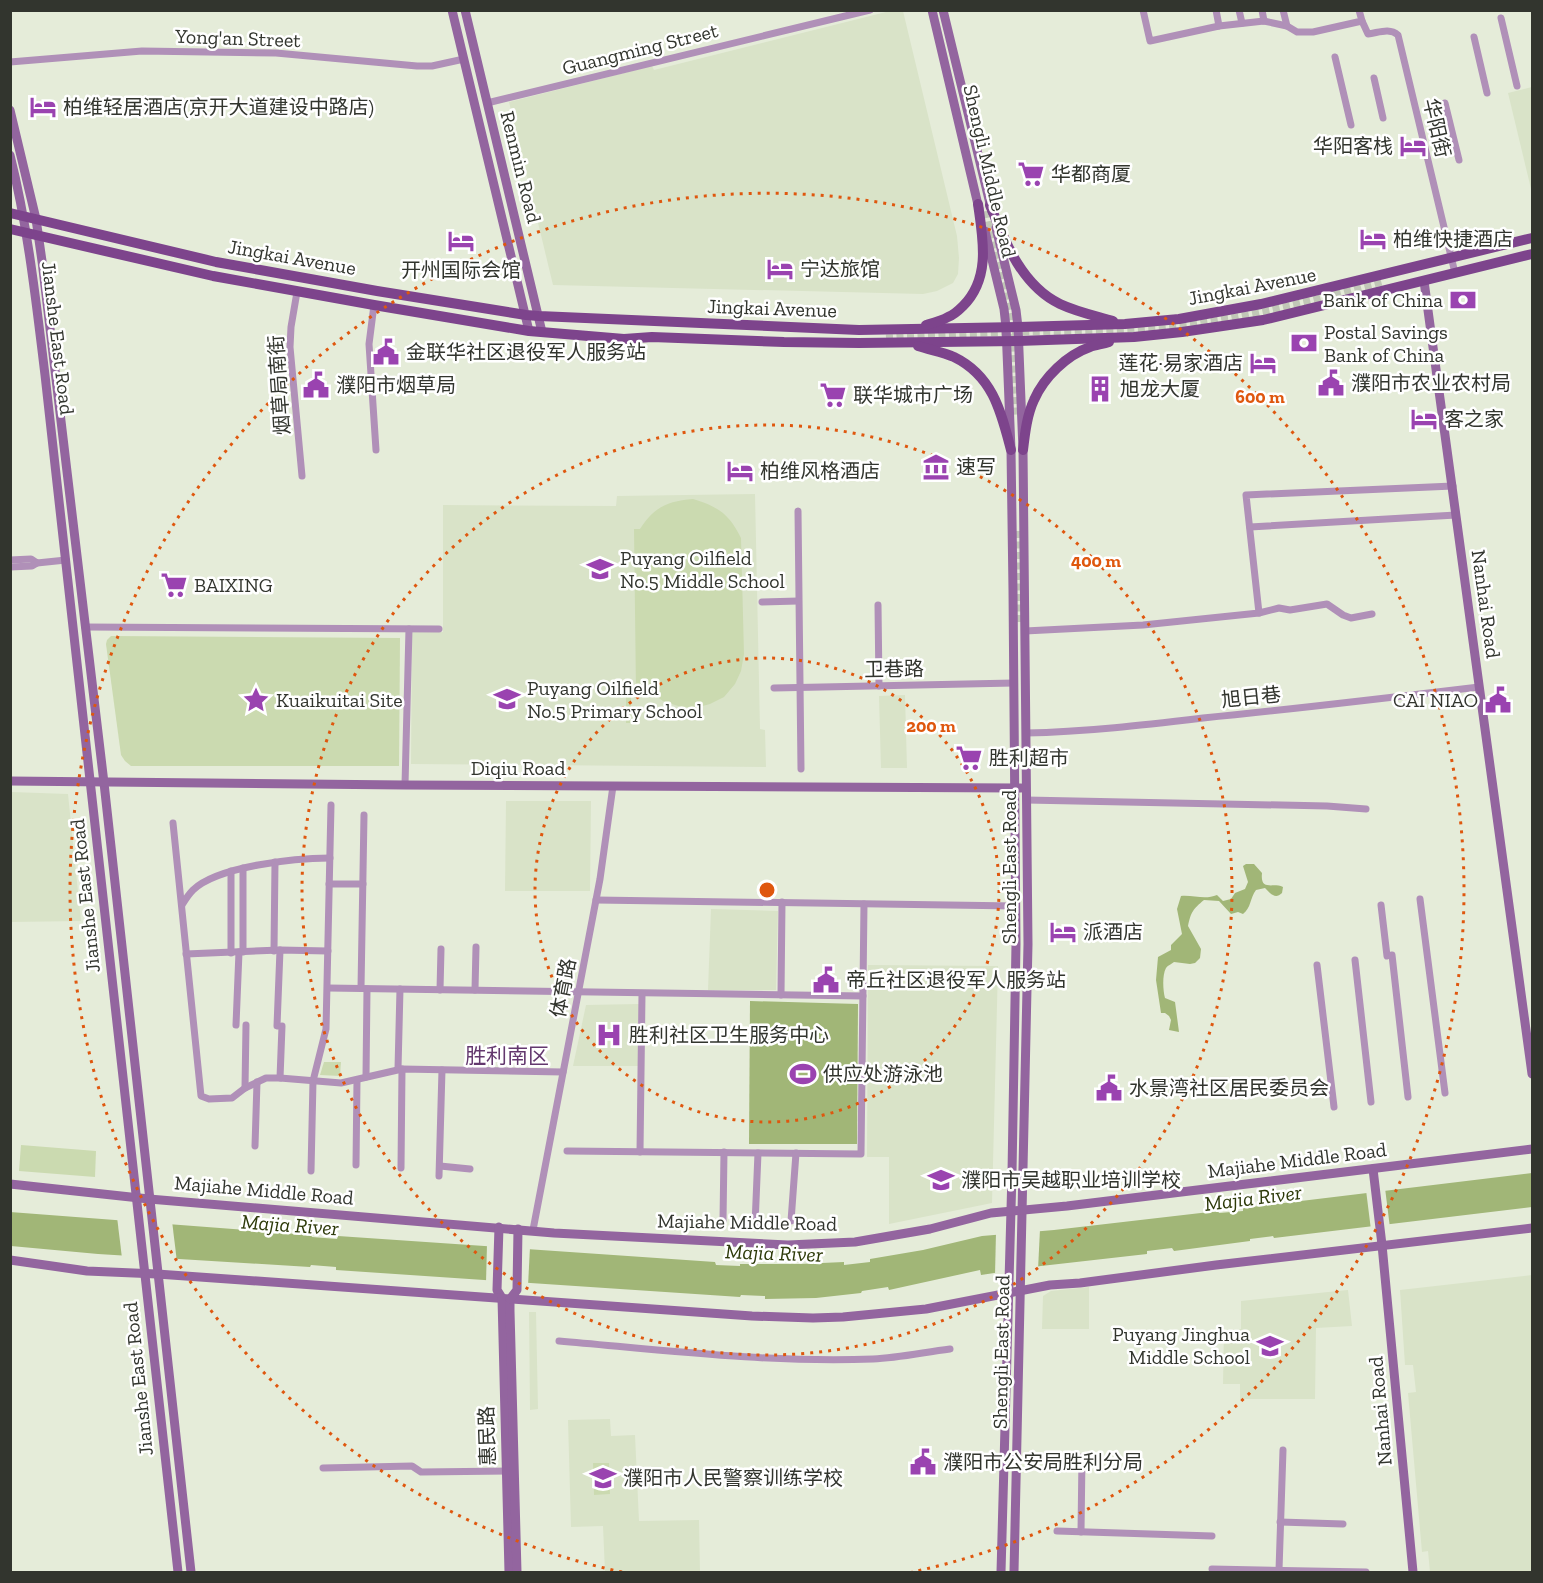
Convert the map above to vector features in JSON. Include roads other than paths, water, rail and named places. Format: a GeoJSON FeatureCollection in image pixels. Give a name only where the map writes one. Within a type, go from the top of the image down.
{"type":"FeatureCollection","features":[{"type":"Feature","properties":{"kind":"main road"},"geometry":{"type":"LineString","coordinates":[[919,328],[950,317],[969,300],[976,289],[981,275],[983,256],[978,204]]}},
{"type":"Feature","properties":{"kind":"main road"},"geometry":{"type":"LineString","coordinates":[[990,205],[1010,248],[1033,285],[1059,304],[1125,324]]}},
{"type":"Feature","properties":{"kind":"main road","name":"Jingkai Avenue"},"geometry":{"type":"LineString","coordinates":[[10,213],[216,262],[526,315],[860,330],[1125,324],[1179,318],[1261,304],[1533,238]]}},
{"type":"Feature","properties":{"kind":"main road","name":"Jingkai Avenue"},"geometry":{"type":"LineString","coordinates":[[10,229],[203,274],[529,331],[624,339],[652,337],[784,342],[1013,342],[1134,337],[1182,332],[1263,320],[1533,254]]}},
{"type":"Feature","properties":{"kind":"main road"},"geometry":{"type":"LineString","coordinates":[[1023,450],[1025,429],[1034,399],[1052,372],[1078,352],[1134,337]]}},
{"type":"Feature","properties":{"kind":"main road"},"geometry":{"type":"LineString","coordinates":[[906,343],[953,357],[978,375],[989,387],[997,403],[1011,450]]}},
{"type":"Feature","properties":{"kind":"street","name":"Renmin Road"},"geometry":{"type":"LineString","coordinates":[[452,10],[529,331]]}},
{"type":"Feature","properties":{"kind":"street","name":"Renmin Road"},"geometry":{"type":"LineString","coordinates":[[465,10],[542,332]]}},
{"type":"Feature","properties":{"kind":"street","name":"Guangming Street"},"geometry":{"type":"LineString","coordinates":[[487,103],[870,10]]}},
{"type":"Feature","properties":{"kind":"street","name":"Shengli Middle Road"},"geometry":{"type":"LineString","coordinates":[[932,10],[1001,297],[1012,327]]}},
{"type":"Feature","properties":{"kind":"street","name":"Shengli Middle Road"},"geometry":{"type":"LineString","coordinates":[[943,10],[1005,262],[1013,342]]}},
{"type":"Feature","properties":{"kind":"street"},"geometry":{"type":"LineString","coordinates":[[1143,10],[1150,41],[1220,26],[1264,21],[1287,26],[1298,32],[1312,32],[1362,21],[1359,10]]}},
{"type":"Feature","properties":{"kind":"street"},"geometry":{"type":"LineString","coordinates":[[1216,10],[1220,26]]}},
{"type":"Feature","properties":{"kind":"street"},"geometry":{"type":"LineString","coordinates":[[1239,10],[1242,23]]}},
{"type":"Feature","properties":{"kind":"street"},"geometry":{"type":"LineString","coordinates":[[1262,10],[1264,21]]}},
{"type":"Feature","properties":{"kind":"street"},"geometry":{"type":"LineString","coordinates":[[1283,10],[1287,26]]}},
{"type":"Feature","properties":{"kind":"street"},"geometry":{"type":"LineString","coordinates":[[1501,18],[1517,86]]}},
{"type":"Feature","properties":{"kind":"street","name":"华阳街"},"geometry":{"type":"LineString","coordinates":[[1362,21],[1368,34],[1389,31],[1398,35],[1455,273]]}},
{"type":"Feature","properties":{"kind":"street"},"geometry":{"type":"LineString","coordinates":[[1474,38],[1487,93]]}},
{"type":"Feature","properties":{"kind":"street","name":"Yong'an Street"},"geometry":{"type":"LineString","coordinates":[[10,62],[142,51],[276,54],[410,66],[432,66],[464,59]]}},
{"type":"Feature","properties":{"kind":"street"},"geometry":{"type":"LineString","coordinates":[[1335,57],[1351,125]]}},
{"type":"Feature","properties":{"kind":"street"},"geometry":{"type":"LineString","coordinates":[[1374,78],[1383,117]]}},
{"type":"Feature","properties":{"kind":"street"},"geometry":{"type":"LineString","coordinates":[[1445,103],[1459,160]]}},
{"type":"Feature","properties":{"kind":"street","name":"Jianshe East Road"},"geometry":{"type":"LineString","coordinates":[[10,110],[36,219],[104,783],[191,1572]]}},
{"type":"Feature","properties":{"kind":"street","name":"Jianshe East Road"},"geometry":{"type":"LineString","coordinates":[[10,155],[24,216],[45,375],[178,1572]]}},
{"type":"Feature","properties":{"kind":"street","name":"Nanhai Road"},"geometry":{"type":"LineString","coordinates":[[1424,281],[1533,1074]]}},
{"type":"Feature","properties":{"kind":"street","name":"烟草局南街"},"geometry":{"type":"LineString","coordinates":[[297,292],[290,347],[302,476]]}},
{"type":"Feature","properties":{"kind":"street"},"geometry":{"type":"LineString","coordinates":[[374,305],[369,344],[376,450]]}},
{"type":"Feature","properties":{"kind":"street","name":"Shengli East Road"},"geometry":{"type":"LineString","coordinates":[[1013,342],[1023,450],[1028,944],[1014,1572]]}},
{"type":"Feature","properties":{"kind":"street","name":"Shengli East Road"},"geometry":{"type":"LineString","coordinates":[[1001,1572],[1016,906],[1011,450],[1013,342]]}},
{"type":"Feature","properties":{"kind":"street"},"geometry":{"type":"LineString","coordinates":[[1259,613],[1246,495],[1453,486]]}},
{"type":"Feature","properties":{"kind":"street"},"geometry":{"type":"LineString","coordinates":[[798,511],[801,769]]}},
{"type":"Feature","properties":{"kind":"street"},"geometry":{"type":"LineString","coordinates":[[1250,527],[1456,515]]}},
{"type":"Feature","properties":{"kind":"street"},"geometry":{"type":"LineString","coordinates":[[10,560],[31,559],[37,563]]}},
{"type":"Feature","properties":{"kind":"street"},"geometry":{"type":"LineString","coordinates":[[10,567],[66,560]]}},
{"type":"Feature","properties":{"kind":"street"},"geometry":{"type":"LineString","coordinates":[[762,602],[798,601]]}},
{"type":"Feature","properties":{"kind":"street"},"geometry":{"type":"LineString","coordinates":[[1024,631],[1143,625],[1327,604],[1351,618],[1372,614]]}},
{"type":"Feature","properties":{"kind":"street"},"geometry":{"type":"LineString","coordinates":[[878,605],[879,686]]}},
{"type":"Feature","properties":{"kind":"street"},"geometry":{"type":"LineString","coordinates":[[85,627],[439,629]]}},
{"type":"Feature","properties":{"kind":"street"},"geometry":{"type":"LineString","coordinates":[[405,785],[409,628]]}},
{"type":"Feature","properties":{"kind":"street","name":"卫巷路"},"geometry":{"type":"LineString","coordinates":[[774,688],[1014,683]]}},
{"type":"Feature","properties":{"kind":"street","name":"旭日巷"},"geometry":{"type":"LineString","coordinates":[[1026,733],[1161,723],[1328,706],[1479,687]]}},
{"type":"Feature","properties":{"kind":"street","name":"Diqiu Road"},"geometry":{"type":"LineString","coordinates":[[10,781],[1026,788]]}},
{"type":"Feature","properties":{"kind":"street","name":"体育路"},"geometry":{"type":"LineString","coordinates":[[533,1230],[596,900],[613,786]]}},
{"type":"Feature","properties":{"kind":"street"},"geometry":{"type":"LineString","coordinates":[[1026,800],[1327,806],[1366,809]]}},
{"type":"Feature","properties":{"kind":"street"},"geometry":{"type":"LineString","coordinates":[[312,1171],[313,1081],[326,1029],[331,805]]}},
{"type":"Feature","properties":{"kind":"street"},"geometry":{"type":"LineString","coordinates":[[364,815],[366,1077]]}},
{"type":"Feature","properties":{"kind":"street"},"geometry":{"type":"LineString","coordinates":[[173,823],[201,1096],[209,1099],[232,1098],[245,1088],[266,1078],[340,1083],[400,1069],[563,1072]]}},
{"type":"Feature","properties":{"kind":"street"},"geometry":{"type":"LineString","coordinates":[[182,905],[194,889],[231,871],[275,862],[330,858]]}},
{"type":"Feature","properties":{"kind":"street"},"geometry":{"type":"LineString","coordinates":[[275,862],[280,1078]]}},
{"type":"Feature","properties":{"kind":"street"},"geometry":{"type":"LineString","coordinates":[[236,1025],[243,868]]}},
{"type":"Feature","properties":{"kind":"street"},"geometry":{"type":"LineString","coordinates":[[231,871],[238,952]]}},
{"type":"Feature","properties":{"kind":"street"},"geometry":{"type":"LineString","coordinates":[[329,884],[363,884]]}},
{"type":"Feature","properties":{"kind":"street"},"geometry":{"type":"LineString","coordinates":[[1420,898],[1445,1093]]}},
{"type":"Feature","properties":{"kind":"street"},"geometry":{"type":"LineString","coordinates":[[596,900],[1016,906]]}},
{"type":"Feature","properties":{"kind":"street"},"geometry":{"type":"LineString","coordinates":[[781,995],[782,902]]}},
{"type":"Feature","properties":{"kind":"street"},"geometry":{"type":"LineString","coordinates":[[567,1151],[861,1154],[864,904]]}},
{"type":"Feature","properties":{"kind":"street"},"geometry":{"type":"LineString","coordinates":[[1381,904],[1408,1097]]}},
{"type":"Feature","properties":{"kind":"street"},"geometry":{"type":"LineString","coordinates":[[475,990],[476,947]]}},
{"type":"Feature","properties":{"kind":"street"},"geometry":{"type":"LineString","coordinates":[[440,990],[441,948]]}},
{"type":"Feature","properties":{"kind":"street"},"geometry":{"type":"LineString","coordinates":[[186,954],[278,950],[328,951]]}},
{"type":"Feature","properties":{"kind":"street"},"geometry":{"type":"LineString","coordinates":[[1355,960],[1371,1102]]}},
{"type":"Feature","properties":{"kind":"street"},"geometry":{"type":"LineString","coordinates":[[1317,965],[1334,1107]]}},
{"type":"Feature","properties":{"kind":"street"},"geometry":{"type":"LineString","coordinates":[[327,988],[863,996]]}},
{"type":"Feature","properties":{"kind":"street"},"geometry":{"type":"LineString","coordinates":[[400,989],[400,1168]]}},
{"type":"Feature","properties":{"kind":"street"},"geometry":{"type":"LineString","coordinates":[[639,1152],[642,994]]}},
{"type":"Feature","properties":{"kind":"street"},"geometry":{"type":"LineString","coordinates":[[245,1088],[246,1026]]}},
{"type":"Feature","properties":{"kind":"street"},"geometry":{"type":"LineString","coordinates":[[439,1176],[442,1070]]}},
{"type":"Feature","properties":{"kind":"street"},"geometry":{"type":"LineString","coordinates":[[356,1166],[357,1080]]}},
{"type":"Feature","properties":{"kind":"street"},"geometry":{"type":"LineString","coordinates":[[255,1146],[257,1082]]}},
{"type":"Feature","properties":{"kind":"street","name":"Majiahe Middle Road"},"geometry":{"type":"LineString","coordinates":[[10,1184],[149,1203],[499,1231],[533,1230],[713,1242],[826,1244],[855,1242],[930,1229],[991,1213],[1022,1213],[1533,1149]]}},
{"type":"Feature","properties":{"kind":"street"},"geometry":{"type":"LineString","coordinates":[[723,1221],[724,1152]]}},
{"type":"Feature","properties":{"kind":"street"},"geometry":{"type":"LineString","coordinates":[[755,1225],[758,1152]]}},
{"type":"Feature","properties":{"kind":"street"},"geometry":{"type":"LineString","coordinates":[[791,1221],[796,1153]]}},
{"type":"Feature","properties":{"kind":"street"},"geometry":{"type":"LineString","coordinates":[[440,1166],[470,1169]]}},
{"type":"Feature","properties":{"kind":"street","name":"Nanhai Road"},"geometry":{"type":"LineString","coordinates":[[1372,1169],[1382,1245],[1413,1572]]}},
{"type":"Feature","properties":{"kind":"street"},"geometry":{"type":"LineString","coordinates":[[10,1260],[87,1271],[144,1270],[718,1314],[813,1318],[866,1316],[916,1310],[1050,1285],[1533,1228]]}},
{"type":"Feature","properties":{"kind":"street","name":"惠民路"},"geometry":{"type":"LineString","coordinates":[[499,1231],[517,1572]]}},
{"type":"Feature","properties":{"kind":"street"},"geometry":{"type":"LineString","coordinates":[[503,1296],[517,1290],[518,1231]]}},
{"type":"Feature","properties":{"kind":"street"},"geometry":{"type":"LineString","coordinates":[[559,1341],[699,1354],[782,1358],[875,1359],[950,1348]]}},
{"type":"Feature","properties":{"kind":"street"},"geometry":{"type":"LineString","coordinates":[[1279,1570],[1283,1450]]}},
{"type":"Feature","properties":{"kind":"street"},"geometry":{"type":"LineString","coordinates":[[1081,1532],[1082,1457]]}},
{"type":"Feature","properties":{"kind":"street"},"geometry":{"type":"LineString","coordinates":[[323,1468],[412,1466],[422,1472],[510,1471]]}},
{"type":"Feature","properties":{"kind":"street","name":"惠民路"},"geometry":{"type":"LineString","coordinates":[[509,1572],[510,1471]]}},
{"type":"Feature","properties":{"kind":"street"},"geometry":{"type":"LineString","coordinates":[[1280,1522],[1343,1524]]}},
{"type":"Feature","properties":{"kind":"street"},"geometry":{"type":"LineString","coordinates":[[1057,1531],[1212,1536]]}},
{"type":"Feature","properties":{"kind":"street"},"geometry":{"type":"LineString","coordinates":[[1212,1569],[1366,1572]]}},
{"type":"Feature","properties":{"kind":"tunnel"},"geometry":{"type":"LineString","coordinates":[[986,211],[1012,332],[1014,415]]}},
{"type":"Feature","properties":{"kind":"tunnel"},"geometry":{"type":"LineString","coordinates":[[886,338],[1178,326],[1255,313],[1382,282]]}},
{"type":"Feature","properties":{"kind":"tunnel"},"geometry":{"type":"LineString","coordinates":[[1017,531],[1019,624]]}},
{"type":"Feature","properties":{"kind":"place","name":"柏维轻居酒店(京开大道建设中路店)"},"geometry":{"type":"Point","coordinates":[43,107]}},
{"type":"Feature","properties":{"kind":"place","name":"华阳客栈"},"geometry":{"type":"Point","coordinates":[1413,146]}},
{"type":"Feature","properties":{"kind":"place","name":"华都商厦"},"geometry":{"type":"Point","coordinates":[1031,174]}},
{"type":"Feature","properties":{"kind":"place","name":"柏维快捷酒店"},"geometry":{"type":"Point","coordinates":[1373,239]}},
{"type":"Feature","properties":{"kind":"place","name":"开州国际会馆"},"geometry":{"type":"Point","coordinates":[461,241]}},
{"type":"Feature","properties":{"kind":"place","name":"宁达旅馆"},"geometry":{"type":"Point","coordinates":[780,269]}},
{"type":"Feature","properties":{"kind":"place","name":"Bank of China"},"geometry":{"type":"Point","coordinates":[1463,300]}},
{"type":"Feature","properties":{"kind":"place","name":"Postal Savings Bank of China"},"geometry":{"type":"Point","coordinates":[1304,343]}},
{"type":"Feature","properties":{"kind":"place","name":"金联华社区退役军人服务站"},"geometry":{"type":"Point","coordinates":[386,352]}},
{"type":"Feature","properties":{"kind":"place","name":"莲花·易家酒店"},"geometry":{"type":"Point","coordinates":[1263,363]}},
{"type":"Feature","properties":{"kind":"place","name":"濮阳市农业农村局"},"geometry":{"type":"Point","coordinates":[1331,383]}},
{"type":"Feature","properties":{"kind":"place","name":"濮阳市烟草局"},"geometry":{"type":"Point","coordinates":[316,385]}},
{"type":"Feature","properties":{"kind":"place","name":"旭龙大厦"},"geometry":{"type":"Point","coordinates":[1100,389]}},
{"type":"Feature","properties":{"kind":"place","name":"联华城市广场"},"geometry":{"type":"Point","coordinates":[833,395]}},
{"type":"Feature","properties":{"kind":"place","name":"客之家"},"geometry":{"type":"Point","coordinates":[1424,419]}},
{"type":"Feature","properties":{"kind":"place","name":"速写"},"geometry":{"type":"Point","coordinates":[936,467]}},
{"type":"Feature","properties":{"kind":"place","name":"柏维风格酒店"},"geometry":{"type":"Point","coordinates":[740,471]}},
{"type":"Feature","properties":{"kind":"place","name":"Puyang Oilfield No.5 Middle School"},"geometry":{"type":"Point","coordinates":[600,569]}},
{"type":"Feature","properties":{"kind":"place","name":"BAIXING"},"geometry":{"type":"Point","coordinates":[174,585]}},
{"type":"Feature","properties":{"kind":"place","name":"Puyang Oilfield No.5 Primary School"},"geometry":{"type":"Point","coordinates":[507,699]}},
{"type":"Feature","properties":{"kind":"place","name":"Kuaikuitai Site"},"geometry":{"type":"Point","coordinates":[256,700]}},
{"type":"Feature","properties":{"kind":"place","name":"CAI NIAO"},"geometry":{"type":"Point","coordinates":[1498,700]}},
{"type":"Feature","properties":{"kind":"place","name":"胜利超市"},"geometry":{"type":"Point","coordinates":[969,758]}},
{"type":"Feature","properties":{"kind":"place","name":"派酒店"},"geometry":{"type":"Point","coordinates":[1063,932]}},
{"type":"Feature","properties":{"kind":"place","name":"帝丘社区退役军人服务站"},"geometry":{"type":"Point","coordinates":[826,980]}},
{"type":"Feature","properties":{"kind":"place","name":"胜利社区卫生服务中心"},"geometry":{"type":"Point","coordinates":[609,1035]}},
{"type":"Feature","properties":{"kind":"place","name":"供应处游泳池"},"geometry":{"type":"Point","coordinates":[803,1074]}},
{"type":"Feature","properties":{"kind":"place","name":"水景湾社区居民委员会"},"geometry":{"type":"Point","coordinates":[1109,1088]}},
{"type":"Feature","properties":{"kind":"place","name":"濮阳市吴越职业培训学校"},"geometry":{"type":"Point","coordinates":[941,1180]}},
{"type":"Feature","properties":{"kind":"place","name":"Puyang Jinghua Middle School"},"geometry":{"type":"Point","coordinates":[1270,1346]}},
{"type":"Feature","properties":{"kind":"place","name":"濮阳市公安局胜利分局"},"geometry":{"type":"Point","coordinates":[923,1462]}},
{"type":"Feature","properties":{"kind":"place","name":"濮阳市人民警察训练学校"},"geometry":{"type":"Point","coordinates":[603,1478]}},
{"type":"Feature","properties":{"kind":"district","name":"胜利南区"},"geometry":{"type":"Point","coordinates":[507,1056]}},
{"type":"Feature","properties":{"kind":"water label","name":"Majia River"},"geometry":{"type":"Point","coordinates":[1253,1198]}},
{"type":"Feature","properties":{"kind":"water label","name":"Majia River"},"geometry":{"type":"Point","coordinates":[290,1225]}},
{"type":"Feature","properties":{"kind":"water label","name":"Majia River"},"geometry":{"type":"Point","coordinates":[774,1253]}}]}
